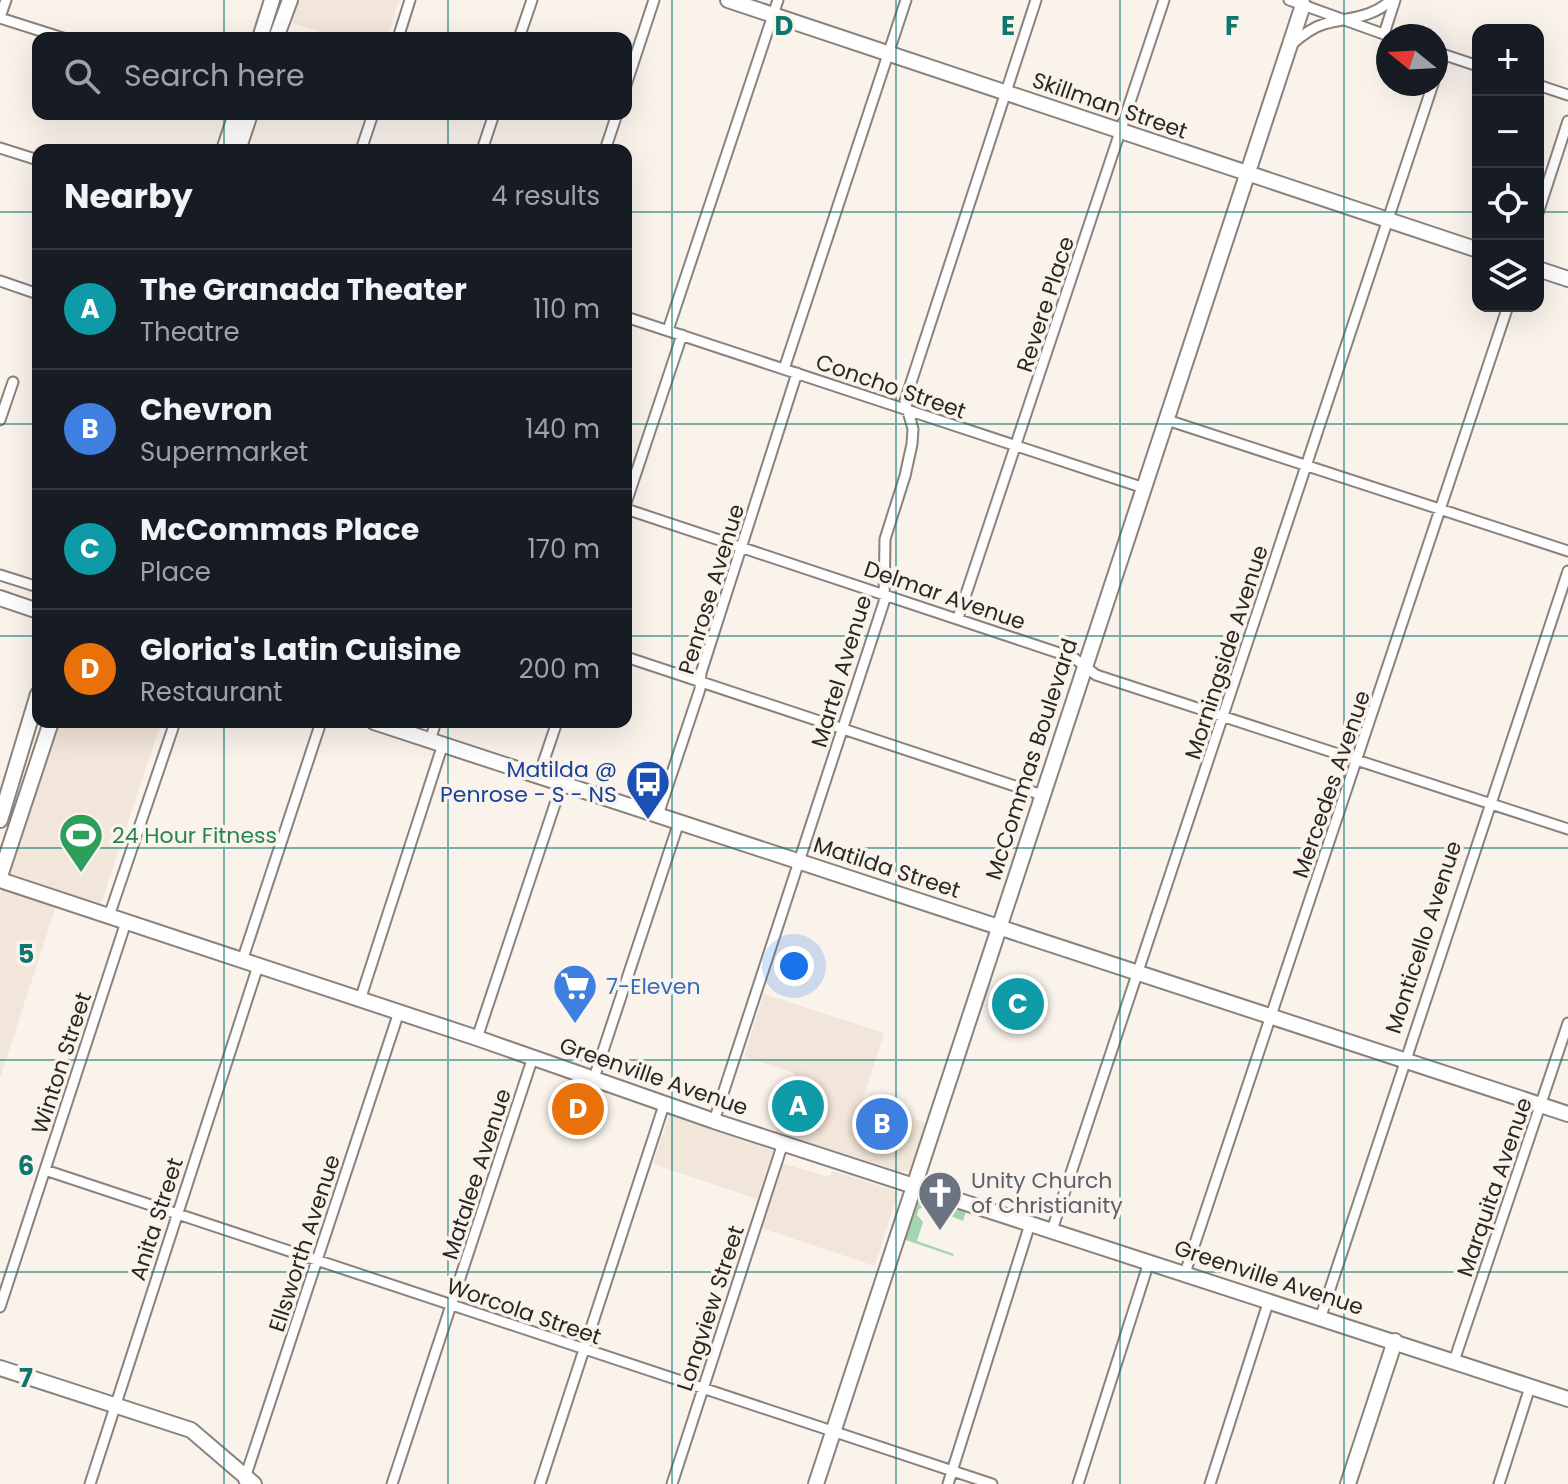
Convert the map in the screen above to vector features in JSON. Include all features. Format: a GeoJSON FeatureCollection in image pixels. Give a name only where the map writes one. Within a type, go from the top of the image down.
{"type":"FeatureCollection","features":[{"type":"Feature","properties":{"kind":"street"},"geometry":{"type":"LineString","coordinates":[[6,0],[0,17],[45,32]]}},
{"type":"Feature","properties":{"kind":"street"},"geometry":{"type":"LineString","coordinates":[[262,32],[272,0]]}},
{"type":"Feature","properties":{"kind":"street"},"geometry":{"type":"LineString","coordinates":[[278,32],[290,0]]}},
{"type":"Feature","properties":{"kind":"street"},"geometry":{"type":"LineString","coordinates":[[400,32],[410,0]]}},
{"type":"Feature","properties":{"kind":"street"},"geometry":{"type":"LineString","coordinates":[[521,32],[532,0]]}},
{"type":"Feature","properties":{"kind":"street"},"geometry":{"type":"LineString","coordinates":[[632,67],[654,0]]}},
{"type":"Feature","properties":{"kind":"street","name":"Skillman Street"},"geometry":{"type":"LineString","coordinates":[[728,0],[1472,248]]}},
{"type":"Feature","properties":{"kind":"street"},"geometry":{"type":"LineString","coordinates":[[668,330],[778,0]]}},
{"type":"Feature","properties":{"kind":"street"},"geometry":{"type":"LineString","coordinates":[[784,369],[906,0]]}},
{"type":"Feature","properties":{"kind":"street","name":"Martel Avenue"},"geometry":{"type":"LineString","coordinates":[[714,1121],[884,602],[882,559],[885,539],[912,444],[913,429],[905,401],[1036,0]]}},
{"type":"Feature","properties":{"kind":"street","name":"Revere Place"},"geometry":{"type":"LineString","coordinates":[[958,618],[1164,0]]}},
{"type":"Feature","properties":{"kind":"street"},"geometry":{"type":"LineString","coordinates":[[1289,47],[1314,28],[1348,21],[1380,9],[1393,0]]}},
{"type":"Feature","properties":{"kind":"street"},"geometry":{"type":"LineString","coordinates":[[1388,24],[1393,0]]}},
{"type":"Feature","properties":{"kind":"street"},"geometry":{"type":"LineString","coordinates":[[1296,2],[1376,31]]}},
{"type":"Feature","properties":{"kind":"street","name":"McCommas Boulevard"},"geometry":{"type":"LineString","coordinates":[[816,1484],[1289,47],[1296,2]]}},
{"type":"Feature","properties":{"kind":"street"},"geometry":{"type":"LineString","coordinates":[[1448,56],[1472,64]]}},
{"type":"Feature","properties":{"kind":"street"},"geometry":{"type":"LineString","coordinates":[[1544,87],[1568,95]]}},
{"type":"Feature","properties":{"kind":"street","name":"Morningside Avenue"},"geometry":{"type":"LineString","coordinates":[[1052,1230],[1429,96]]}},
{"type":"Feature","properties":{"kind":"street"},"geometry":{"type":"LineString","coordinates":[[226,144],[234,120]]}},
{"type":"Feature","properties":{"kind":"street"},"geometry":{"type":"LineString","coordinates":[[240,144],[248,120]]}},
{"type":"Feature","properties":{"kind":"street"},"geometry":{"type":"LineString","coordinates":[[363,144],[371,120]]}},
{"type":"Feature","properties":{"kind":"street"},"geometry":{"type":"LineString","coordinates":[[484,144],[492,120]]}},
{"type":"Feature","properties":{"kind":"street"},"geometry":{"type":"LineString","coordinates":[[607,144],[615,120]]}},
{"type":"Feature","properties":{"kind":"street"},"geometry":{"type":"LineString","coordinates":[[1544,195],[1568,121]]}},
{"type":"Feature","properties":{"kind":"street"},"geometry":{"type":"LineString","coordinates":[[0,148],[32,158]]}},
{"type":"Feature","properties":{"kind":"street"},"geometry":{"type":"LineString","coordinates":[[1544,271],[1568,279]]}},
{"type":"Feature","properties":{"kind":"street"},"geometry":{"type":"LineString","coordinates":[[0,281],[32,292]]}},
{"type":"Feature","properties":{"kind":"street","name":"Mercedes Avenue"},"geometry":{"type":"LineString","coordinates":[[1185,1273],[1506,312]]}},
{"type":"Feature","properties":{"kind":"street","name":"Concho Street"},"geometry":{"type":"LineString","coordinates":[[632,319],[1144,488]]}},
{"type":"Feature","properties":{"kind":"street"},"geometry":{"type":"LineString","coordinates":[[632,488],[682,335]]}},
{"type":"Feature","properties":{"kind":"street","name":"Penrose Avenue"},"geometry":{"type":"LineString","coordinates":[[658,815],[797,373]]}},
{"type":"Feature","properties":{"kind":"street"},"geometry":{"type":"LineString","coordinates":[[0,420],[13,382]]}},
{"type":"Feature","properties":{"kind":"street"},"geometry":{"type":"LineString","coordinates":[[1167,420],[1568,551]]}},
{"type":"Feature","properties":{"kind":"street","name":"Delmar Avenue"},"geometry":{"type":"LineString","coordinates":[[632,508],[1074,658],[1096,675],[1568,829]]}},
{"type":"Feature","properties":{"kind":"street","name":"Monticello Avenue"},"geometry":{"type":"LineString","coordinates":[[1321,1316],[1568,571]]}},
{"type":"Feature","properties":{"kind":"street"},"geometry":{"type":"LineString","coordinates":[[0,575],[32,585]]}},
{"type":"Feature","properties":{"kind":"street"},"geometry":{"type":"LineString","coordinates":[[0,598],[32,609]]}},
{"type":"Feature","properties":{"kind":"street"},"geometry":{"type":"LineString","coordinates":[[632,659],[1042,795]]}},
{"type":"Feature","properties":{"kind":"street"},"geometry":{"type":"LineString","coordinates":[[0,820],[32,714]]}},
{"type":"Feature","properties":{"kind":"street"},"geometry":{"type":"LineString","coordinates":[[0,878],[49,728]]}},
{"type":"Feature","properties":{"kind":"street"},"geometry":{"type":"LineString","coordinates":[[109,916],[173,728]]}},
{"type":"Feature","properties":{"kind":"street"},"geometry":{"type":"LineString","coordinates":[[242,961],[319,728]]}},
{"type":"Feature","properties":{"kind":"street","name":"Matilda Street"},"geometry":{"type":"LineString","coordinates":[[393,728],[1568,1114]]}},
{"type":"Feature","properties":{"kind":"street"},"geometry":{"type":"LineString","coordinates":[[360,1000],[437,742],[436,728]]}},
{"type":"Feature","properties":{"kind":"street"},"geometry":{"type":"LineString","coordinates":[[539,775],[555,728]]}},
{"type":"Feature","properties":{"kind":"street"},"geometry":{"type":"LineString","coordinates":[[477,1038],[562,783]]}},
{"type":"Feature","properties":{"kind":"street"},"geometry":{"type":"LineString","coordinates":[[594,1078],[679,822]]}},
{"type":"Feature","properties":{"kind":"street","name":"Greenville Avenue"},"geometry":{"type":"LineString","coordinates":[[0,878],[714,1121],[1321,1316],[1568,1399]]}},
{"type":"Feature","properties":{"kind":"street","name":"Winton Street"},"geometry":{"type":"LineString","coordinates":[[0,1307],[126,922]]}},
{"type":"Feature","properties":{"kind":"street","name":"Anita Street"},"geometry":{"type":"LineString","coordinates":[[90,1484],[258,966]]}},
{"type":"Feature","properties":{"kind":"street","name":"Ellsworth Avenue"},"geometry":{"type":"LineString","coordinates":[[248,1482],[399,1012]]}},
{"type":"Feature","properties":{"kind":"street","name":"Marquita Avenue"},"geometry":{"type":"LineString","coordinates":[[1454,1361],[1568,1023]]}},
{"type":"Feature","properties":{"kind":"street","name":"Matalee Avenue"},"geometry":{"type":"LineString","coordinates":[[392,1484],[533,1057]]}},
{"type":"Feature","properties":{"kind":"street"},"geometry":{"type":"LineString","coordinates":[[540,1484],[665,1102]]}},
{"type":"Feature","properties":{"kind":"street","name":"Longview Street"},"geometry":{"type":"LineString","coordinates":[[672,1484],[783,1143]]}},
{"type":"Feature","properties":{"kind":"street","name":"Worcola Street"},"geometry":{"type":"LineString","coordinates":[[45,1170],[992,1484]]}},
{"type":"Feature","properties":{"kind":"street"},"geometry":{"type":"LineString","coordinates":[[948,1484],[1030,1224]]}},
{"type":"Feature","properties":{"kind":"street"},"geometry":{"type":"LineString","coordinates":[[1078,1484],[1149,1262]]}},
{"type":"Feature","properties":{"kind":"street"},"geometry":{"type":"LineString","coordinates":[[1210,1484],[1269,1300]]}},
{"type":"Feature","properties":{"kind":"street"},"geometry":{"type":"LineString","coordinates":[[1348,1484],[1395,1341]]}},
{"type":"Feature","properties":{"kind":"street"},"geometry":{"type":"LineString","coordinates":[[0,1368],[191,1430],[248,1482]]}},
{"type":"Feature","properties":{"kind":"street"},"geometry":{"type":"LineString","coordinates":[[1499,1484],[1530,1387]]}},
{"type":"Feature","properties":{"kind":"shaded area"},"geometry":{"type":"Polygon","coordinates":[[[296,0],[399,0],[389,32],[322,32],[289,22],[296,0]]]}},
{"type":"Feature","properties":{"kind":"shaded area"},"geometry":{"type":"Polygon","coordinates":[[[55,728],[159,728],[101,904],[7,874],[55,728]]]}},
{"type":"Feature","properties":{"kind":"shaded area"},"geometry":{"type":"Polygon","coordinates":[[[3,885],[57,903],[0,1078],[0,894],[3,885]]]}},
{"type":"Feature","properties":{"kind":"shaded area"},"geometry":{"type":"Polygon","coordinates":[[[764,994],[884,1033],[862,1102],[926,1123],[910,1170],[901,1172],[776,1132],[794,1073],[744,1057],[764,994]]]}},
{"type":"Feature","properties":{"kind":"shaded area"},"geometry":{"type":"Polygon","coordinates":[[[670,1113],[774,1148],[757,1199],[653,1164],[670,1113]]]}},
{"type":"Feature","properties":{"kind":"shaded area"},"geometry":{"type":"Polygon","coordinates":[[[782,1163],[828,1177],[833,1171],[898,1192],[875,1266],[761,1228],[782,1163]]]}},
{"type":"Feature","properties":{"kind":"green space"},"geometry":{"type":"Polygon","coordinates":[[[917,1196],[966,1211],[963,1221],[926,1206],[919,1209],[917,1215],[923,1222],[917,1241],[953,1256],[900,1238],[917,1196]]]}},
{"type":"Feature","properties":{"kind":"place","name":"Matilda @ Penrose - S - NS"},"geometry":{"type":"Point","coordinates":[648,821]}},
{"type":"Feature","properties":{"kind":"place","name":"24 Hour Fitness"},"geometry":{"type":"Point","coordinates":[81,874]}},
{"type":"Feature","properties":{"kind":"place","name":"McCommas Place"},"geometry":{"type":"Point","coordinates":[1018,1004]}},
{"type":"Feature","properties":{"kind":"place","name":"7-Eleven"},"geometry":{"type":"Point","coordinates":[575,1025]}},
{"type":"Feature","properties":{"kind":"place","name":"The Granada Theater"},"geometry":{"type":"Point","coordinates":[798,1106]}},
{"type":"Feature","properties":{"kind":"place","name":"Gloria's Latin Cuisine"},"geometry":{"type":"Point","coordinates":[578,1109]}},
{"type":"Feature","properties":{"kind":"place","name":"Chevron"},"geometry":{"type":"Point","coordinates":[882,1124]}},
{"type":"Feature","properties":{"kind":"place","name":"Unity Church of Christianity"},"geometry":{"type":"Point","coordinates":[940,1232]}}]}
